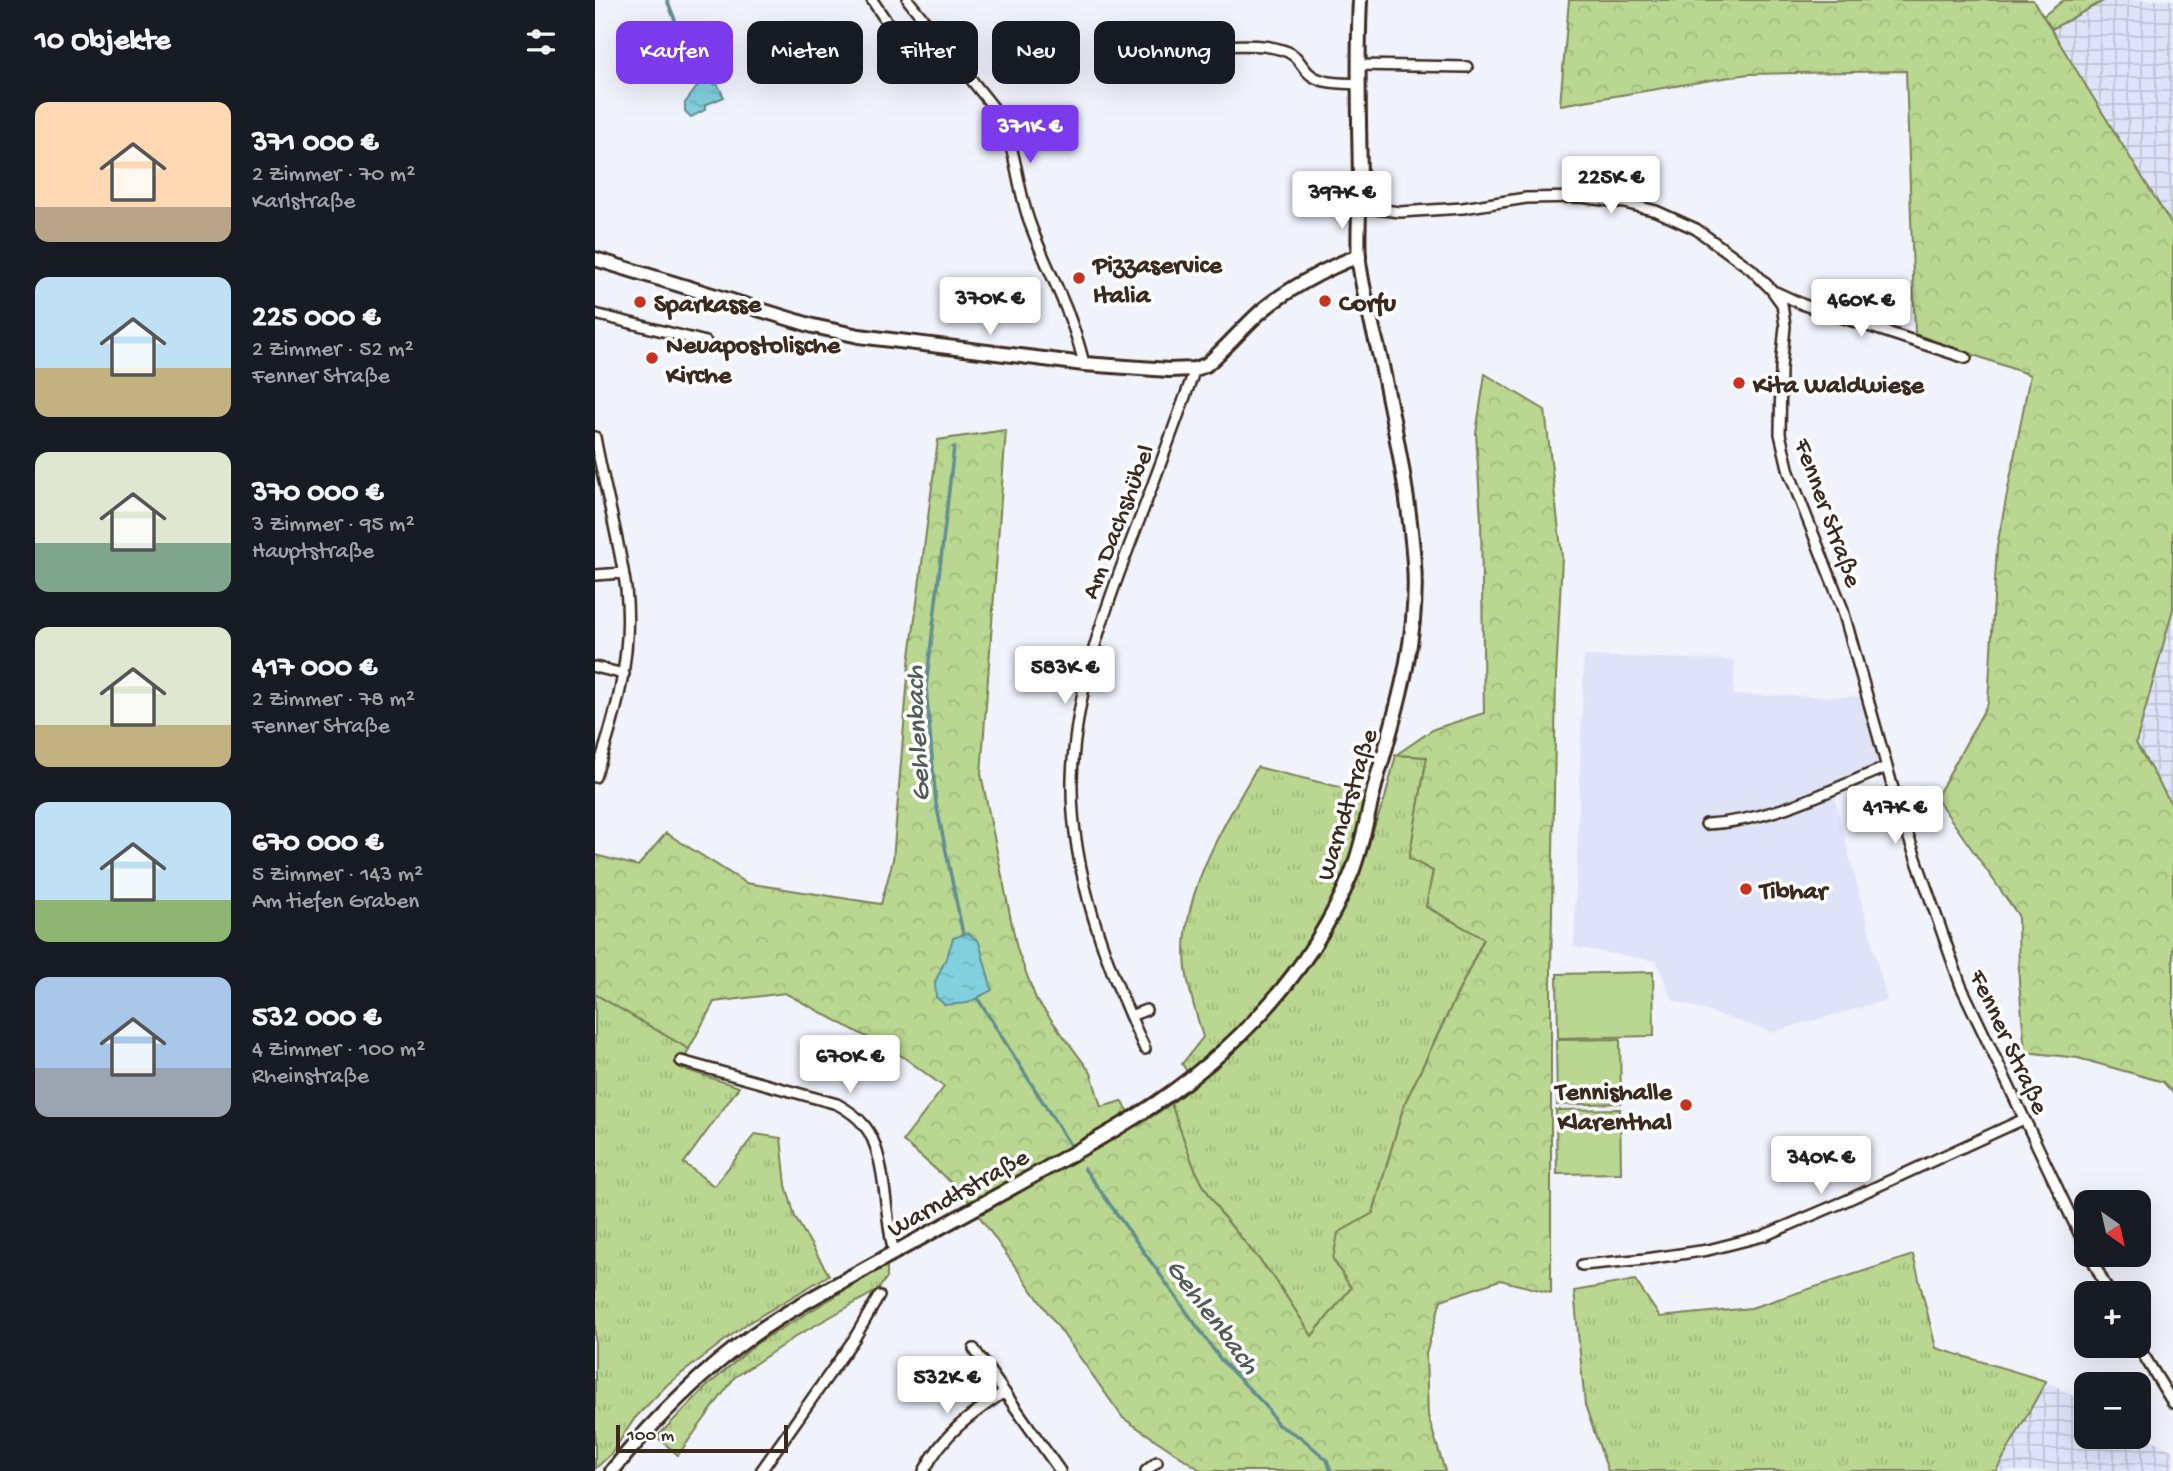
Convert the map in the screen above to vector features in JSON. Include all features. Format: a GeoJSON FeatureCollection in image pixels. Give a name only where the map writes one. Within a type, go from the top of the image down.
{"type":"FeatureCollection","features":[{"type":"Feature","properties":{"kind":"main road","name":"Warndtstraße"},"geometry":{"type":"LineString","coordinates":[[612,1471],[657,1419],[751,1336],[786,1313],[1112,1131],[1193,1078],[1226,1051],[1286,985],[1340,898],[1354,867],[1372,793],[1403,688],[1415,602],[1408,497],[1367,306],[1359,256],[1360,0]]}},
{"type":"Feature","properties":{"kind":"main road"},"geometry":{"type":"LineString","coordinates":[[595,259],[813,326],[859,336],[1084,364],[1146,369],[1195,369],[1216,357],[1258,314],[1282,297],[1337,263],[1359,256]]}},
{"type":"Feature","properties":{"kind":"street"},"geometry":{"type":"LineString","coordinates":[[872,0],[886,21]]}},
{"type":"Feature","properties":{"kind":"street"},"geometry":{"type":"LineString","coordinates":[[908,0],[997,112],[1005,127],[1011,140],[1020,194],[1028,218],[1075,326],[1084,364]]}},
{"type":"Feature","properties":{"kind":"street"},"geometry":{"type":"LineString","coordinates":[[1235,46],[1269,47],[1285,51],[1297,56],[1312,77],[1358,84]]}},
{"type":"Feature","properties":{"kind":"street"},"geometry":{"type":"LineString","coordinates":[[1358,65],[1467,67]]}},
{"type":"Feature","properties":{"kind":"street","name":"Fenner Straße"},"geometry":{"type":"LineString","coordinates":[[1359,207],[1414,211],[1463,208],[1527,198],[1625,203],[1656,211],[1696,229],[1751,269],[1782,304],[1785,326],[1780,434],[1789,472],[1842,607],[1899,810],[1961,986],[2074,1223]]}},
{"type":"Feature","properties":{"kind":"street"},"geometry":{"type":"LineString","coordinates":[[1771,289],[1804,305],[1966,358]]}},
{"type":"Feature","properties":{"kind":"street"},"geometry":{"type":"LineString","coordinates":[[595,314],[706,342]]}},
{"type":"Feature","properties":{"kind":"street","name":"Am Dachshübel"},"geometry":{"type":"LineString","coordinates":[[1145,1049],[1098,933],[1086,889],[1075,826],[1072,780],[1083,688],[1095,638],[1195,369]]}},
{"type":"Feature","properties":{"kind":"street"},"geometry":{"type":"LineString","coordinates":[[595,437],[599,487],[623,573],[626,616],[624,674],[618,705],[595,776]]}},
{"type":"Feature","properties":{"kind":"street"},"geometry":{"type":"LineString","coordinates":[[595,575],[623,573]]}},
{"type":"Feature","properties":{"kind":"street"},"geometry":{"type":"LineString","coordinates":[[595,667],[624,674]]}},
{"type":"Feature","properties":{"kind":"street"},"geometry":{"type":"LineString","coordinates":[[1706,824],[1746,820],[1887,767]]}},
{"type":"Feature","properties":{"kind":"street"},"geometry":{"type":"LineString","coordinates":[[1130,1016],[1146,1010]]}},
{"type":"Feature","properties":{"kind":"street"},"geometry":{"type":"LineString","coordinates":[[681,1061],[837,1104],[851,1112],[865,1125],[879,1156],[894,1252]]}},
{"type":"Feature","properties":{"kind":"street"},"geometry":{"type":"LineString","coordinates":[[1582,1265],[1708,1250],[1763,1236],[2024,1119]]}},
{"type":"Feature","properties":{"kind":"street"},"geometry":{"type":"LineString","coordinates":[[761,1471],[854,1339],[879,1296]]}},
{"type":"Feature","properties":{"kind":"street"},"geometry":{"type":"LineString","coordinates":[[974,1349],[1060,1471]]}},
{"type":"Feature","properties":{"kind":"street"},"geometry":{"type":"LineString","coordinates":[[2145,1358],[2173,1403]]}},
{"type":"Feature","properties":{"kind":"street"},"geometry":{"type":"LineString","coordinates":[[924,1471],[934,1452],[950,1433],[1004,1392]]}},
{"type":"Feature","properties":{"kind":"street"},"geometry":{"type":"LineString","coordinates":[[1146,1471],[1157,1462]]}},
{"type":"Feature","properties":{"kind":"shaded area"},"geometry":{"type":"Polygon","coordinates":[[[2105,0],[2173,0],[2173,227],[2052,29],[2105,0]]]}},
{"type":"Feature","properties":{"kind":"shaded area"},"geometry":{"type":"Polygon","coordinates":[[[2173,609],[2173,807],[2136,743],[2173,609]]]}},
{"type":"Feature","properties":{"kind":"shaded area"},"geometry":{"type":"Polygon","coordinates":[[[1584,656],[1735,660],[1733,695],[1862,697],[1883,775],[1834,796],[1887,1000],[1772,1032],[1673,1000],[1656,961],[1574,947],[1584,656]]]}},
{"type":"Feature","properties":{"kind":"shaded area"},"geometry":{"type":"Polygon","coordinates":[[[2046,1381],[2074,1396],[2074,1449],[2151,1449],[2151,1439],[2173,1451],[2173,1471],[1996,1471],[2046,1381]]]}},
{"type":"Feature","properties":{"kind":"green space"},"geometry":{"type":"Polygon","coordinates":[[[1569,0],[2033,0],[2173,227],[2173,609],[2136,743],[2173,807],[2173,1093],[2163,1082],[2078,1058],[2025,1052],[2019,981],[2018,915],[1936,798],[1988,703],[1997,546],[2030,375],[1915,334],[1906,71],[1748,74],[1560,105],[1569,0]]]}},
{"type":"Feature","properties":{"kind":"green space"},"geometry":{"type":"Polygon","coordinates":[[[2064,0],[2105,0],[2052,29],[2043,16],[2064,0]]]}},
{"type":"Feature","properties":{"kind":"green space"},"geometry":{"type":"Polygon","coordinates":[[[1485,374],[1545,410],[1562,557],[1556,678],[1551,970],[1551,1293],[1500,1280],[1441,1300],[1426,1354],[1428,1416],[1445,1471],[1202,1471],[1123,1418],[962,1192],[903,1141],[944,1087],[902,1056],[785,993],[714,1002],[689,1049],[595,994],[595,855],[638,866],[666,833],[746,883],[881,904],[893,860],[909,664],[938,440],[1006,430],[981,774],[1017,949],[1036,999],[1091,1073],[1101,1107],[1122,1101],[1138,1126],[1171,1104],[1203,1185],[1222,1215],[1273,1276],[1312,1336],[1351,1288],[1333,1259],[1338,1233],[1373,1213],[1404,1105],[1484,939],[1426,906],[1433,871],[1409,858],[1427,757],[1396,755],[1434,729],[1484,713],[1481,521],[1476,433],[1485,374]]]}},
{"type":"Feature","properties":{"kind":"green space"},"geometry":{"type":"Polygon","coordinates":[[[1396,755],[1427,757],[1409,858],[1433,871],[1426,907],[1484,938],[1404,1105],[1373,1213],[1333,1259],[1351,1288],[1312,1336],[1273,1276],[1222,1215],[1203,1185],[1171,1104],[1255,1028],[1359,868],[1385,798],[1396,755]]]}},
{"type":"Feature","properties":{"kind":"green space"},"geometry":{"type":"Polygon","coordinates":[[[1257,767],[1372,795],[1343,883],[1309,946],[1262,1008],[1190,1076],[1182,1064],[1203,1037],[1186,968],[1185,941],[1189,915],[1196,889],[1217,838],[1257,767]]]}},
{"type":"Feature","properties":{"kind":"green space"},"geometry":{"type":"Polygon","coordinates":[[[1653,972],[1654,1036],[1558,1038],[1557,974],[1653,972]]]}},
{"type":"Feature","properties":{"kind":"green space"},"geometry":{"type":"Polygon","coordinates":[[[595,994],[689,1049],[680,1068],[739,1087],[684,1163],[714,1186],[755,1134],[781,1138],[786,1185],[795,1217],[829,1275],[745,1325],[668,1384],[635,1418],[611,1454],[595,1469],[595,994]]]}},
{"type":"Feature","properties":{"kind":"green space"},"geometry":{"type":"Polygon","coordinates":[[[1620,1039],[1621,1103],[1557,1105],[1556,1040],[1620,1039]]]}},
{"type":"Feature","properties":{"kind":"green space"},"geometry":{"type":"Polygon","coordinates":[[[1620,1109],[1621,1173],[1557,1174],[1556,1110],[1620,1109]]]}},
{"type":"Feature","properties":{"kind":"green space"},"geometry":{"type":"Polygon","coordinates":[[[1913,1255],[1936,1348],[2046,1381],[1996,1471],[1608,1471],[1585,1405],[1574,1291],[1635,1280],[1660,1317],[1751,1308],[1913,1255]]]}},
{"type":"Feature","properties":{"kind":"green space"},"geometry":{"type":"Polygon","coordinates":[[[887,1265],[887,1277],[878,1290],[798,1335],[735,1377],[678,1455],[657,1437],[706,1387],[756,1344],[887,1265]]]}},
{"type":"Feature","properties":{"kind":"water"},"geometry":{"type":"Polygon","coordinates":[[[699,84],[718,85],[724,97],[705,105],[705,110],[691,117],[685,111],[685,103],[699,84]]]}},
{"type":"Feature","properties":{"kind":"water"},"geometry":{"type":"Polygon","coordinates":[[[968,933],[979,942],[992,990],[968,1003],[945,1005],[936,997],[935,982],[953,938],[968,933]]]}},
{"type":"Feature","properties":{"kind":"waterway","name":"Gehlenbach"},"geometry":{"type":"LineString","coordinates":[[667,0],[675,21]]}},
{"type":"Feature","properties":{"kind":"waterway","name":"Gehlenbach"},"geometry":{"type":"LineString","coordinates":[[954,447],[926,687],[936,803],[963,934]]}},
{"type":"Feature","properties":{"kind":"waterway","name":"Gehlenbach"},"geometry":{"type":"LineString","coordinates":[[978,999],[1070,1145]]}},
{"type":"Feature","properties":{"kind":"waterway","name":"Gehlenbach"},"geometry":{"type":"LineString","coordinates":[[1084,1168],[1221,1360],[1265,1405],[1278,1425],[1302,1438],[1327,1460],[1331,1471]]}},
{"type":"Feature","properties":{"kind":"place","name":"Pizzaservice Italia"},"geometry":{"type":"Point","coordinates":[1079,278]}},
{"type":"Feature","properties":{"kind":"place","name":"Corfu"},"geometry":{"type":"Point","coordinates":[1325,301]}},
{"type":"Feature","properties":{"kind":"place","name":"Sparkasse"},"geometry":{"type":"Point","coordinates":[640,302]}},
{"type":"Feature","properties":{"kind":"place","name":"Neuapostolische Kirche"},"geometry":{"type":"Point","coordinates":[652,358]}},
{"type":"Feature","properties":{"kind":"place","name":"Kita Waldwiese"},"geometry":{"type":"Point","coordinates":[1739,383]}},
{"type":"Feature","properties":{"kind":"place","name":"Tibhar"},"geometry":{"type":"Point","coordinates":[1746,889]}},
{"type":"Feature","properties":{"kind":"place","name":"Tennishalle Klarenthal"},"geometry":{"type":"Point","coordinates":[1686,1105]}}]}
